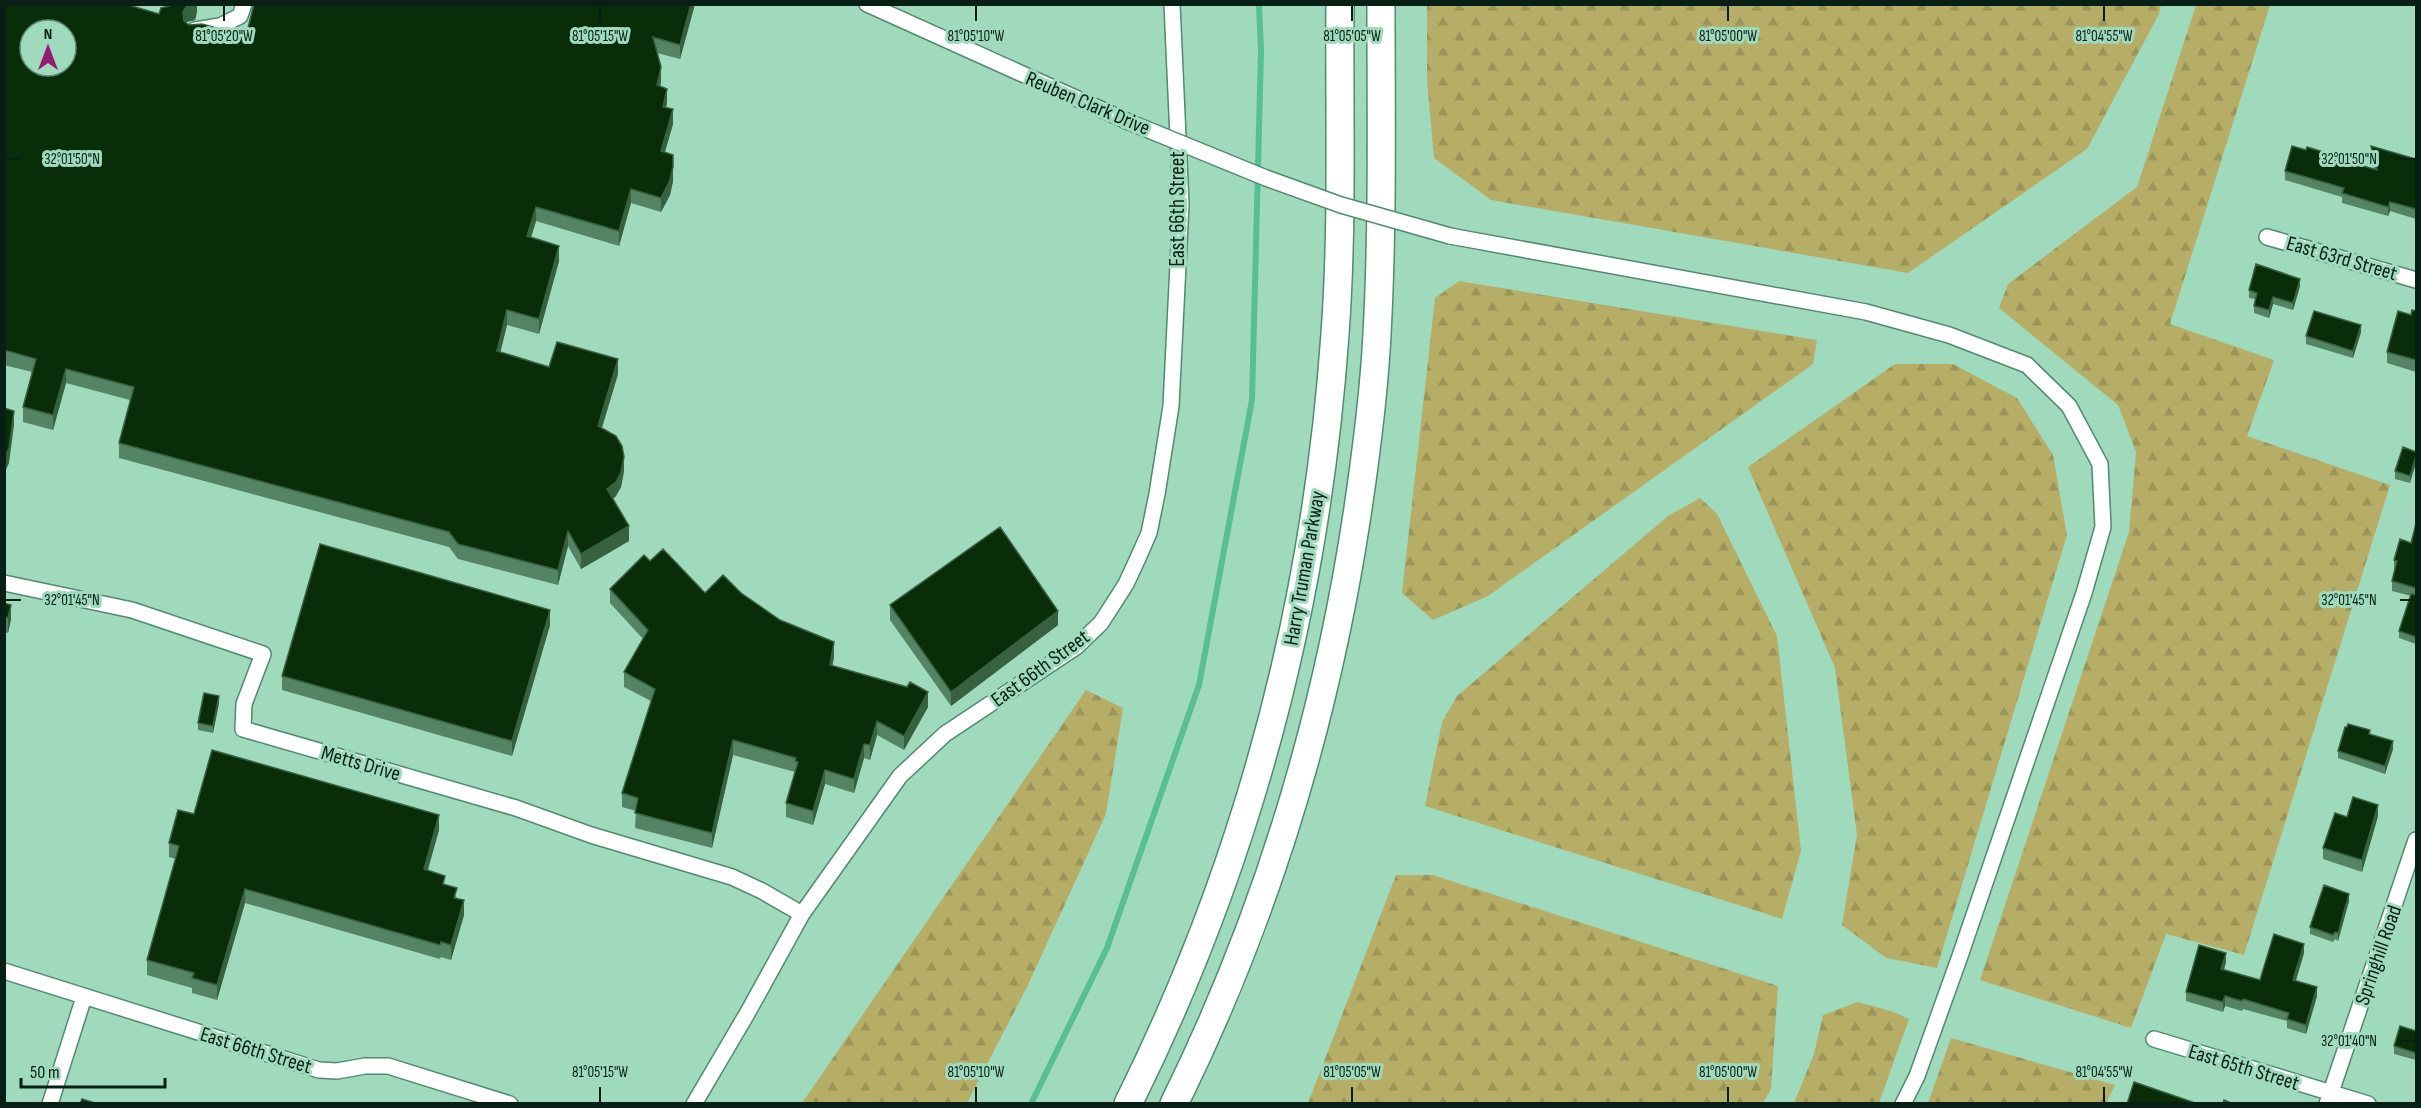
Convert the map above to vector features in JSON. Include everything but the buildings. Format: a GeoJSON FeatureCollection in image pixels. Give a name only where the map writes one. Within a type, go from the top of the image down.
{"type":"FeatureCollection","features":[{"type":"Feature","properties":{"kind":"highway","name":"Harry Truman Parkway"},"geometry":{"type":"LineString","coordinates":[[1128,1104],[1188,972],[1225,876],[1266,748],[1298,616],[1320,481],[1336,332],[1340,4]]}},
{"type":"Feature","properties":{"kind":"highway","name":"Harry Truman Parkway"},"geometry":{"type":"LineString","coordinates":[[1174,1104],[1227,988],[1264,890],[1306,759],[1339,623],[1361,487],[1371,411],[1377,335],[1381,4]]}},
{"type":"Feature","properties":{"kind":"highway"},"geometry":{"type":"LineString","coordinates":[[1188,1104],[1264,890]]}},
{"type":"Feature","properties":{"kind":"street"},"geometry":{"type":"LineString","coordinates":[[192,30],[220,26],[240,16],[244,4]]}},
{"type":"Feature","properties":{"kind":"street","name":"Reuben Clark Drive"},"geometry":{"type":"LineString","coordinates":[[867,4],[1129,122],[1266,178],[1341,205],[1450,236],[1866,312],[1949,335],[2027,365],[2068,406],[2100,464],[2103,527],[2084,593],[1960,956],[1917,1076],[1903,1104]]}},
{"type":"Feature","properties":{"kind":"street","name":"East 66th Street"},"geometry":{"type":"LineString","coordinates":[[693,1104],[748,1012],[802,914],[900,776],[945,734],[1076,647],[1101,623],[1126,584],[1149,533],[1171,406],[1180,204],[1172,4]]}},
{"type":"Feature","properties":{"kind":"street","name":"East 63rd Street"},"geometry":{"type":"LineString","coordinates":[[2267,237],[2416,280]]}},
{"type":"Feature","properties":{"kind":"street","name":"Metts Drive"},"geometry":{"type":"LineString","coordinates":[[4,583],[132,610],[262,654],[244,704],[243,729],[516,808],[591,835],[732,877],[802,914]]}},
{"type":"Feature","properties":{"kind":"street","name":"Springhill Road"},"geometry":{"type":"LineString","coordinates":[[2329,1098],[2416,840]]}},
{"type":"Feature","properties":{"kind":"street","name":"East 66th Street"},"geometry":{"type":"LineString","coordinates":[[4,971],[319,1070],[338,1071],[364,1066],[388,1066],[510,1104]]}},
{"type":"Feature","properties":{"kind":"street"},"geometry":{"type":"LineString","coordinates":[[50,1104],[84,997]]}},
{"type":"Feature","properties":{"kind":"street","name":"East 65th Street"},"geometry":{"type":"LineString","coordinates":[[2154,1039],[2329,1098],[2368,1104]]}},
{"type":"Feature","properties":{"kind":"green space"},"geometry":{"type":"Polygon","coordinates":[[[1427,4],[2161,5],[2159,14],[2087,149],[1908,273],[1491,200],[1434,158],[1427,80],[1427,4]]]}},
{"type":"Feature","properties":{"kind":"green space"},"geometry":{"type":"Polygon","coordinates":[[[2196,5],[2270,5],[2170,324],[2274,360],[2247,436],[2390,485],[2244,955],[2166,934],[2131,1028],[1980,980],[2129,532],[2136,452],[2118,405],[1999,308],[2008,284],[2137,187],[2196,5]]]}},
{"type":"Feature","properties":{"kind":"green space"},"geometry":{"type":"Polygon","coordinates":[[[1459,281],[1817,340],[1813,364],[1488,596],[1433,620],[1402,593],[1435,298],[1459,281]]]}},
{"type":"Feature","properties":{"kind":"green space"},"geometry":{"type":"Polygon","coordinates":[[[1895,364],[1953,364],[2017,398],[2053,455],[2067,535],[1937,968],[1886,958],[1842,925],[1857,835],[1835,668],[1748,467],[1895,364]]]}},
{"type":"Feature","properties":{"kind":"green space"},"geometry":{"type":"Polygon","coordinates":[[[1700,498],[1717,514],[1777,636],[1801,851],[1782,919],[1425,806],[1442,722],[1457,696],[1668,516],[1700,498]]]}},
{"type":"Feature","properties":{"kind":"green space"},"geometry":{"type":"Polygon","coordinates":[[[1086,690],[1123,708],[1106,814],[1028,985],[967,1103],[802,1103],[1086,690]]]}},
{"type":"Feature","properties":{"kind":"green space"},"geometry":{"type":"Polygon","coordinates":[[[1396,875],[1433,875],[1778,986],[1771,1089],[1763,1103],[1308,1103],[1396,875]]]}},
{"type":"Feature","properties":{"kind":"green space"},"geometry":{"type":"Polygon","coordinates":[[[1858,1002],[1894,1012],[1909,1019],[1879,1103],[1794,1103],[1814,1054],[1823,1015],[1858,1002]]]}},
{"type":"Feature","properties":{"kind":"green space"},"geometry":{"type":"Polygon","coordinates":[[[1951,1038],[2115,1085],[2106,1103],[1928,1103],[1951,1038]]]}},
{"type":"Feature","properties":{"kind":"waterway"},"geometry":{"type":"LineString","coordinates":[[1031,1104],[1107,948],[1199,685],[1252,400],[1261,51],[1259,4]]}}]}
